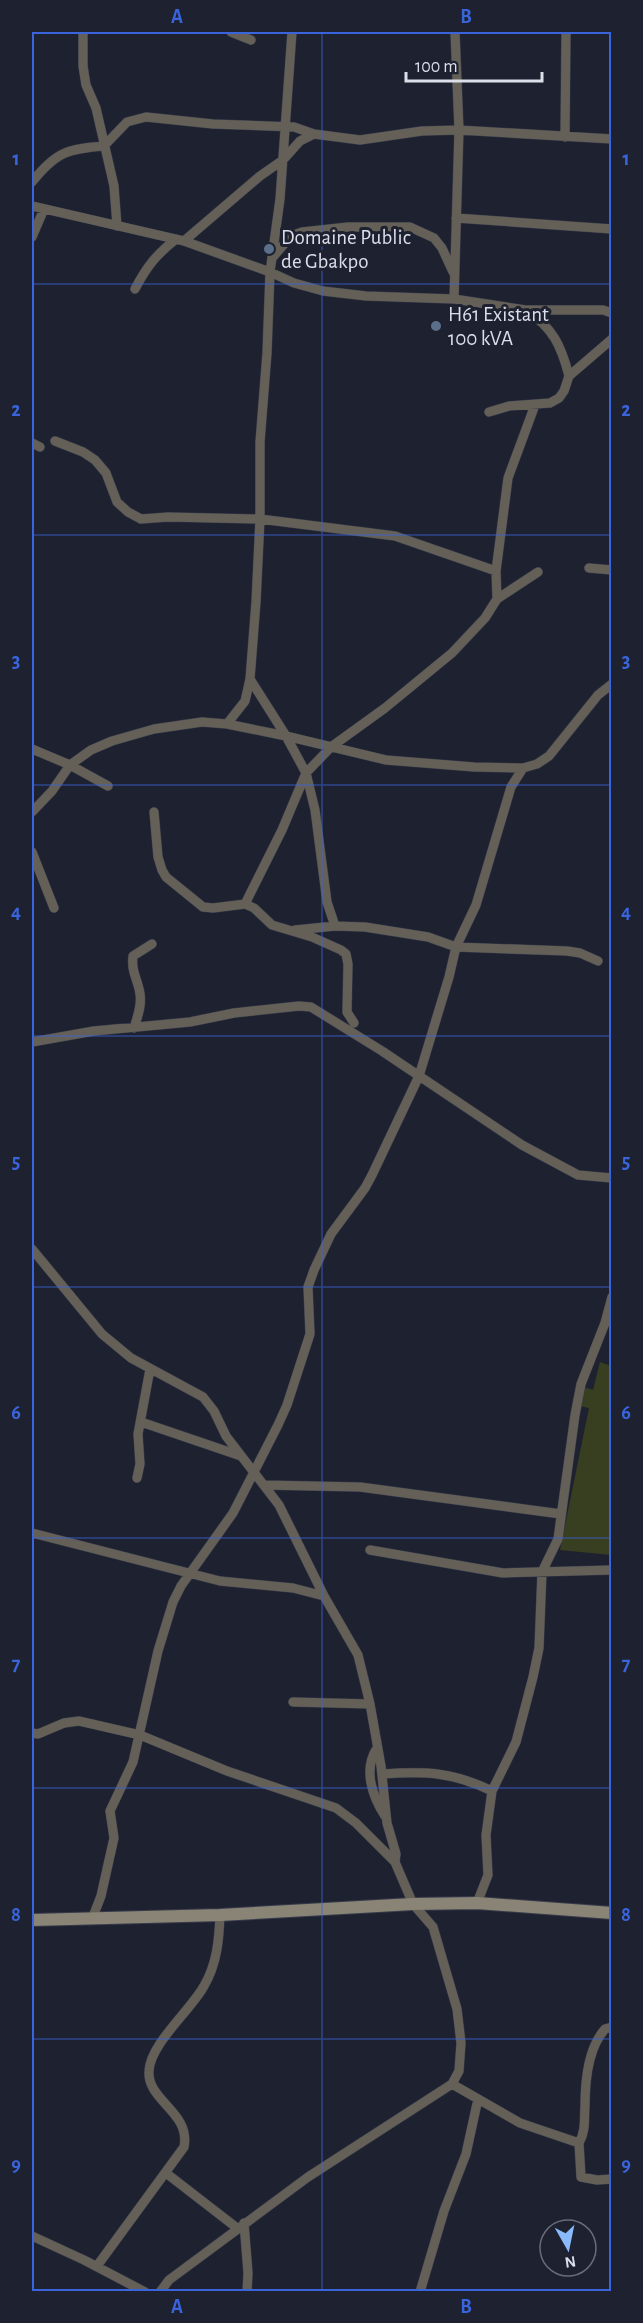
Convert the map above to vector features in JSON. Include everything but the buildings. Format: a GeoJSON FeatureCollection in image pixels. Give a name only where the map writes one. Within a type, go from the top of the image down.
{"type":"FeatureCollection","features":[{"type":"Feature","properties":{"kind":"main road"},"geometry":{"type":"LineString","coordinates":[[32,1920],[220,1915],[413,1904],[477,1903],[612,1913]]}},
{"type":"Feature","properties":{"kind":"street"},"geometry":{"type":"LineString","coordinates":[[83,32],[83,66],[86,85],[96,108],[114,186],[117,225]]}},
{"type":"Feature","properties":{"kind":"street"},"geometry":{"type":"LineString","coordinates":[[231,32],[251,40]]}},
{"type":"Feature","properties":{"kind":"street"},"geometry":{"type":"LineString","coordinates":[[227,724],[245,701],[250,679],[261,519],[260,442],[270,272],[286,127],[292,32]]}},
{"type":"Feature","properties":{"kind":"street"},"geometry":{"type":"LineString","coordinates":[[454,299],[459,130],[455,32]]}},
{"type":"Feature","properties":{"kind":"street"},"geometry":{"type":"LineString","coordinates":[[565,137],[566,32]]}},
{"type":"Feature","properties":{"kind":"street"},"geometry":{"type":"LineString","coordinates":[[32,182],[57,157],[70,150],[104,146],[127,122],[146,117],[213,124],[286,127],[314,134],[360,140],[422,131],[459,130],[612,139]]}},
{"type":"Feature","properties":{"kind":"street"},"geometry":{"type":"LineString","coordinates":[[135,289],[146,267],[158,254],[180,240],[282,160],[300,141],[314,134]]}},
{"type":"Feature","properties":{"kind":"street"},"geometry":{"type":"LineString","coordinates":[[32,206],[180,240],[270,272],[294,283],[322,291],[454,299],[525,310],[603,310],[612,313]]}},
{"type":"Feature","properties":{"kind":"street"},"geometry":{"type":"LineString","coordinates":[[32,237],[44,209]]}},
{"type":"Feature","properties":{"kind":"street"},"geometry":{"type":"LineString","coordinates":[[456,219],[612,229]]}},
{"type":"Feature","properties":{"kind":"street"},"geometry":{"type":"LineString","coordinates":[[272,259],[291,236],[302,231],[348,227],[410,227],[422,230],[438,242],[451,266],[454,277]]}},
{"type":"Feature","properties":{"kind":"street"},"geometry":{"type":"LineString","coordinates":[[525,310],[543,322],[555,337],[569,376]]}},
{"type":"Feature","properties":{"kind":"street"},"geometry":{"type":"LineString","coordinates":[[489,412],[509,406],[549,403],[559,398],[569,376],[612,339]]}},
{"type":"Feature","properties":{"kind":"street"},"geometry":{"type":"LineString","coordinates":[[497,599],[496,571],[508,478],[535,405]]}},
{"type":"Feature","properties":{"kind":"street"},"geometry":{"type":"LineString","coordinates":[[55,441],[83,452],[95,460],[106,473],[117,502],[128,512],[141,519],[168,517],[261,519],[395,536],[496,571]]}},
{"type":"Feature","properties":{"kind":"street"},"geometry":{"type":"LineString","coordinates":[[589,568],[612,570]]}},
{"type":"Feature","properties":{"kind":"street"},"geometry":{"type":"LineString","coordinates":[[245,904],[282,830],[306,773],[332,747],[385,708],[452,653],[485,618],[497,599],[538,572]]}},
{"type":"Feature","properties":{"kind":"street"},"geometry":{"type":"LineString","coordinates":[[250,679],[306,773],[315,810],[327,902],[335,926]]}},
{"type":"Feature","properties":{"kind":"street"},"geometry":{"type":"LineString","coordinates":[[32,812],[52,791],[70,765],[91,750],[112,741],[154,729],[202,722],[227,724],[395,761],[523,768],[537,764],[549,756],[598,695],[612,684]]}},
{"type":"Feature","properties":{"kind":"street"},"geometry":{"type":"LineString","coordinates":[[32,749],[70,765],[108,786]]}},
{"type":"Feature","properties":{"kind":"street"},"geometry":{"type":"LineString","coordinates":[[92,1919],[101,1896],[114,1838],[110,1811],[133,1762],[158,1651],[173,1602],[233,1513],[287,1406],[310,1334],[308,1287],[314,1270],[339,1220],[365,1188],[418,1076],[456,947],[476,905],[511,787],[523,768]]}},
{"type":"Feature","properties":{"kind":"street"},"geometry":{"type":"LineString","coordinates":[[154,812],[158,857],[166,877],[203,907],[245,904],[254,908],[272,925],[312,937],[346,954],[348,964],[347,1012],[354,1023]]}},
{"type":"Feature","properties":{"kind":"street"},"geometry":{"type":"LineString","coordinates":[[32,852],[54,908]]}},
{"type":"Feature","properties":{"kind":"street"},"geometry":{"type":"LineString","coordinates":[[290,930],[335,926],[386,930],[428,937],[456,947],[567,951],[580,953],[598,962]]}},
{"type":"Feature","properties":{"kind":"street"},"geometry":{"type":"LineString","coordinates":[[134,1028],[141,1001],[132,968],[133,956],[152,944]]}},
{"type":"Feature","properties":{"kind":"street"},"geometry":{"type":"LineString","coordinates":[[32,1041],[94,1031],[190,1022],[234,1013],[299,1006],[311,1007],[522,1145],[557,1165],[578,1175],[612,1178]]}},
{"type":"Feature","properties":{"kind":"street"},"geometry":{"type":"LineString","coordinates":[[32,1249],[94,1321],[102,1334],[131,1358],[203,1397],[214,1411],[226,1436],[279,1505],[324,1596],[358,1655],[383,1774],[387,1818],[396,1854],[395,1862]]}},
{"type":"Feature","properties":{"kind":"street"},"geometry":{"type":"LineString","coordinates":[[477,1903],[488,1875],[486,1835],[492,1791],[516,1742],[533,1677],[538,1648],[542,1572],[558,1539],[581,1384],[605,1323],[612,1297]]}},
{"type":"Feature","properties":{"kind":"street"},"geometry":{"type":"LineString","coordinates":[[136,1478],[140,1464],[138,1442],[150,1369]]}},
{"type":"Feature","properties":{"kind":"street"},"geometry":{"type":"LineString","coordinates":[[141,1422],[241,1456]]}},
{"type":"Feature","properties":{"kind":"street"},"geometry":{"type":"LineString","coordinates":[[264,1485],[360,1486],[561,1514]]}},
{"type":"Feature","properties":{"kind":"street"},"geometry":{"type":"LineString","coordinates":[[32,1533],[220,1581],[293,1588],[324,1596]]}},
{"type":"Feature","properties":{"kind":"street"},"geometry":{"type":"LineString","coordinates":[[370,1550],[503,1573],[612,1570]]}},
{"type":"Feature","properties":{"kind":"street"},"geometry":{"type":"LineString","coordinates":[[293,1702],[370,1704]]}},
{"type":"Feature","properties":{"kind":"street"},"geometry":{"type":"LineString","coordinates":[[32,1732],[38,1734],[64,1723],[79,1721],[140,1736],[227,1771],[336,1808],[356,1823],[395,1862],[413,1904],[433,1927],[457,2009],[461,2043],[459,2071],[452,2084],[308,2177],[169,2280],[160,2292]]}},
{"type":"Feature","properties":{"kind":"street"},"geometry":{"type":"LineString","coordinates":[[377,1748],[371,1757],[369,1771],[376,1801],[387,1818]]}},
{"type":"Feature","properties":{"kind":"street"},"geometry":{"type":"LineString","coordinates":[[383,1774],[430,1773],[453,1777],[492,1791]]}},
{"type":"Feature","properties":{"kind":"street"},"geometry":{"type":"LineString","coordinates":[[97,2266],[184,2147],[186,2138],[180,2120],[155,2090],[149,2078],[149,2069],[162,2040],[187,2012],[205,1986],[219,1945],[220,1915]]}},
{"type":"Feature","properties":{"kind":"street"},"geometry":{"type":"LineString","coordinates":[[612,2027],[600,2034],[589,2067],[586,2078],[584,2134],[579,2143],[581,2176],[597,2180],[612,2179]]}},
{"type":"Feature","properties":{"kind":"street"},"geometry":{"type":"LineString","coordinates":[[452,2084],[520,2123],[579,2143]]}},
{"type":"Feature","properties":{"kind":"street"},"geometry":{"type":"LineString","coordinates":[[420,2292],[444,2211],[466,2154],[478,2099]]}},
{"type":"Feature","properties":{"kind":"street"},"geometry":{"type":"LineString","coordinates":[[166,2173],[240,2226],[248,2273],[247,2292]]}},
{"type":"Feature","properties":{"kind":"street"},"geometry":{"type":"LineString","coordinates":[[32,2236],[97,2266],[145,2292]]}},
{"type":"Feature","properties":{"kind":"green space"},"geometry":{"type":"Polygon","coordinates":[[[600,1362],[611,1366],[611,1555],[560,1550],[589,1408],[580,1406],[584,1387],[593,1390],[600,1362]]]}},
{"type":"Feature","properties":{"kind":"place","name":"Domaine Public de Gbakpo"},"geometry":{"type":"Point","coordinates":[269,249]}},
{"type":"Feature","properties":{"kind":"place","name":"H61 Existant 100 kVA"},"geometry":{"type":"Point","coordinates":[436,326]}}]}
